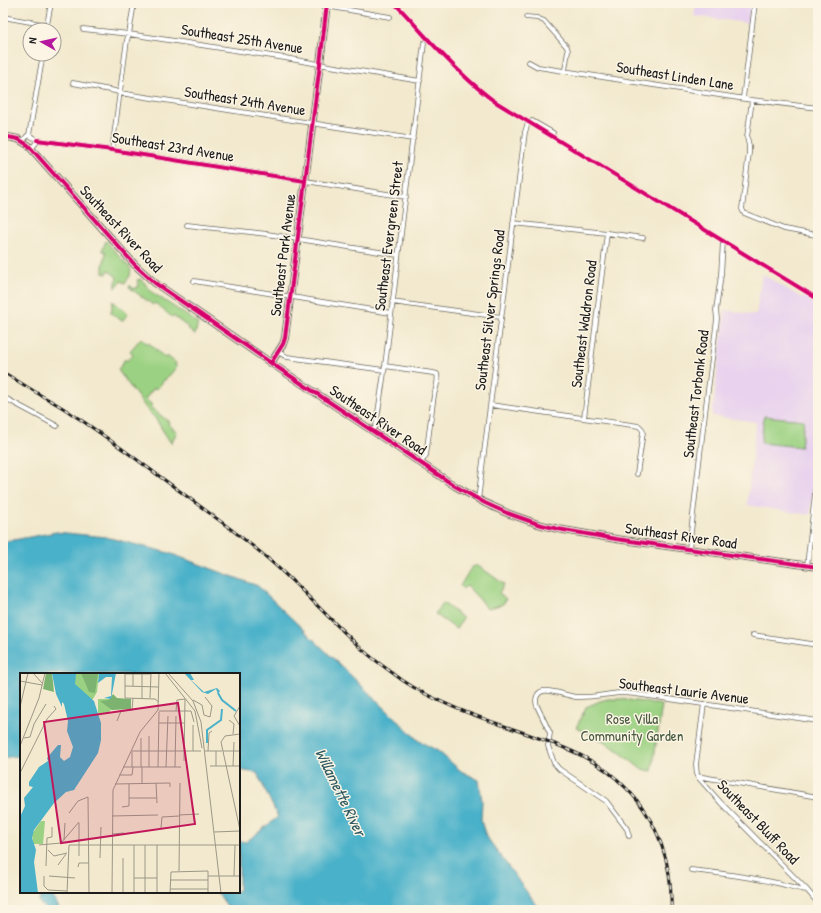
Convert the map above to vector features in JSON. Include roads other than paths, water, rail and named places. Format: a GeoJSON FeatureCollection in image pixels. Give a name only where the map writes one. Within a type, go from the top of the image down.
{"type":"FeatureCollection","features":[{"type":"Feature","properties":{"kind":"street"},"geometry":{"type":"LineString","coordinates":[[48,22],[51,3]]}},
{"type":"Feature","properties":{"kind":"street"},"geometry":{"type":"LineString","coordinates":[[112,150],[134,3]]}},
{"type":"Feature","properties":{"kind":"street"},"geometry":{"type":"LineString","coordinates":[[308,3],[327,4],[390,17]]}},
{"type":"Feature","properties":{"kind":"street"},"geometry":{"type":"LineString","coordinates":[[742,98],[755,3]]}},
{"type":"Feature","properties":{"kind":"street","name":"Southeast Park Avenue"},"geometry":{"type":"LineString","coordinates":[[271,363],[285,338],[327,4]]}},
{"type":"Feature","properties":{"kind":"street"},"geometry":{"type":"LineString","coordinates":[[3,16],[25,22]]}},
{"type":"Feature","properties":{"kind":"street"},"geometry":{"type":"LineString","coordinates":[[526,17],[537,18],[544,21],[567,47],[568,51],[565,70]]}},
{"type":"Feature","properties":{"kind":"street","name":"Southeast 25th Avenue"},"geometry":{"type":"LineString","coordinates":[[83,29],[130,34],[420,81]]}},
{"type":"Feature","properties":{"kind":"street","name":"Southeast Evergreen Street"},"geometry":{"type":"LineString","coordinates":[[373,431],[376,426],[384,368],[424,43]]}},
{"type":"Feature","properties":{"kind":"street"},"geometry":{"type":"LineString","coordinates":[[23,141],[29,135],[42,62]]}},
{"type":"Feature","properties":{"kind":"street","name":"Southeast Linden Lane"},"geometry":{"type":"LineString","coordinates":[[529,62],[538,67],[752,100],[818,108]]}},
{"type":"Feature","properties":{"kind":"street","name":"Southeast 24th Avenue"},"geometry":{"type":"LineString","coordinates":[[73,83],[120,93],[413,139]]}},
{"type":"Feature","properties":{"kind":"street"},"geometry":{"type":"LineString","coordinates":[[752,100],[747,136],[749,153],[742,209],[744,213],[784,229],[816,235]]}},
{"type":"Feature","properties":{"kind":"street","name":"Southeast Silver Springs Road"},"geometry":{"type":"LineString","coordinates":[[478,500],[525,132],[528,123],[531,121],[553,133]]}},
{"type":"Feature","properties":{"kind":"street"},"geometry":{"type":"LineString","coordinates":[[29,135],[37,140],[32,149]]}},
{"type":"Feature","properties":{"kind":"street","name":"Southeast River Road"},"geometry":{"type":"LineString","coordinates":[[3,136],[23,141],[32,149],[135,265],[148,278],[166,292],[478,500],[517,517],[545,526],[578,533],[818,567]]}},
{"type":"Feature","properties":{"kind":"street","name":"Southeast 23rd Avenue"},"geometry":{"type":"LineString","coordinates":[[37,140],[112,150],[406,197]]}},
{"type":"Feature","properties":{"kind":"street"},"geometry":{"type":"LineString","coordinates":[[513,223],[643,238]]}},
{"type":"Feature","properties":{"kind":"street"},"geometry":{"type":"LineString","coordinates":[[187,225],[297,239],[398,255]]}},
{"type":"Feature","properties":{"kind":"street","name":"Southeast Waldron Road"},"geometry":{"type":"LineString","coordinates":[[584,418],[607,233]]}},
{"type":"Feature","properties":{"kind":"street","name":"Southeast Torbank Road"},"geometry":{"type":"LineString","coordinates":[[689,549],[717,319],[716,310],[721,275],[723,241]]}},
{"type":"Feature","properties":{"kind":"street"},"geometry":{"type":"LineString","coordinates":[[194,281],[391,313]]}},
{"type":"Feature","properties":{"kind":"street"},"geometry":{"type":"LineString","coordinates":[[392,302],[501,316]]}},
{"type":"Feature","properties":{"kind":"street"},"geometry":{"type":"LineString","coordinates":[[278,352],[287,357],[437,374],[438,383],[434,395],[426,455],[421,463]]}},
{"type":"Feature","properties":{"kind":"street"},"geometry":{"type":"LineString","coordinates":[[3,397],[57,426]]}},
{"type":"Feature","properties":{"kind":"street"},"geometry":{"type":"LineString","coordinates":[[491,405],[639,426],[643,432],[637,474]]}},
{"type":"Feature","properties":{"kind":"street"},"geometry":{"type":"LineString","coordinates":[[807,566],[816,485]]}},
{"type":"Feature","properties":{"kind":"street"},"geometry":{"type":"LineString","coordinates":[[752,635],[818,645]]}},
{"type":"Feature","properties":{"kind":"street","name":"Southeast Laurie Avenue"},"geometry":{"type":"LineString","coordinates":[[630,836],[627,829],[606,801],[559,769],[554,763],[548,746],[550,733],[535,702],[537,696],[541,692],[547,690],[578,697],[629,693],[818,721]]}},
{"type":"Feature","properties":{"kind":"street"},"geometry":{"type":"LineString","coordinates":[[704,704],[696,764],[697,776],[818,796]]}},
{"type":"Feature","properties":{"kind":"street","name":"Southeast Bluff Road"},"geometry":{"type":"LineString","coordinates":[[697,776],[721,803],[818,903]]}},
{"type":"Feature","properties":{"kind":"street"},"geometry":{"type":"LineString","coordinates":[[691,870],[778,883],[807,890]]}},
{"type":"Feature","properties":{"kind":"street"},"geometry":{"type":"LineString","coordinates":[[3,907],[7,910]]}},
{"type":"Feature","properties":{"kind":"water","name":"Willamette River"},"geometry":{"type":"Polygon","coordinates":[[[56,532],[106,537],[169,553],[258,586],[419,741],[438,751],[461,771],[479,780],[482,801],[481,821],[486,836],[540,910],[230,910],[218,893],[240,893],[240,841],[246,842],[278,817],[257,773],[240,770],[240,673],[20,673],[20,757],[3,758],[3,542],[56,532]]]}},
{"type":"Feature","properties":{"kind":"water"},"geometry":{"type":"Polygon","coordinates":[[[41,893],[50,893],[60,910],[50,910],[39,902],[41,893]]]}},
{"type":"Feature","properties":{"kind":"railway"},"geometry":{"type":"LineString","coordinates":[[3,372],[64,408],[100,433],[256,548],[279,568],[363,650],[377,662],[417,690],[449,705],[583,756],[606,770],[626,788],[637,801],[647,814],[655,829],[666,860],[671,893],[671,910]]}},
{"type":"Feature","properties":{"kind":"park label","name":"Rose Villa Community Garden"},"geometry":{"type":"Point","coordinates":[632,728]}}]}
